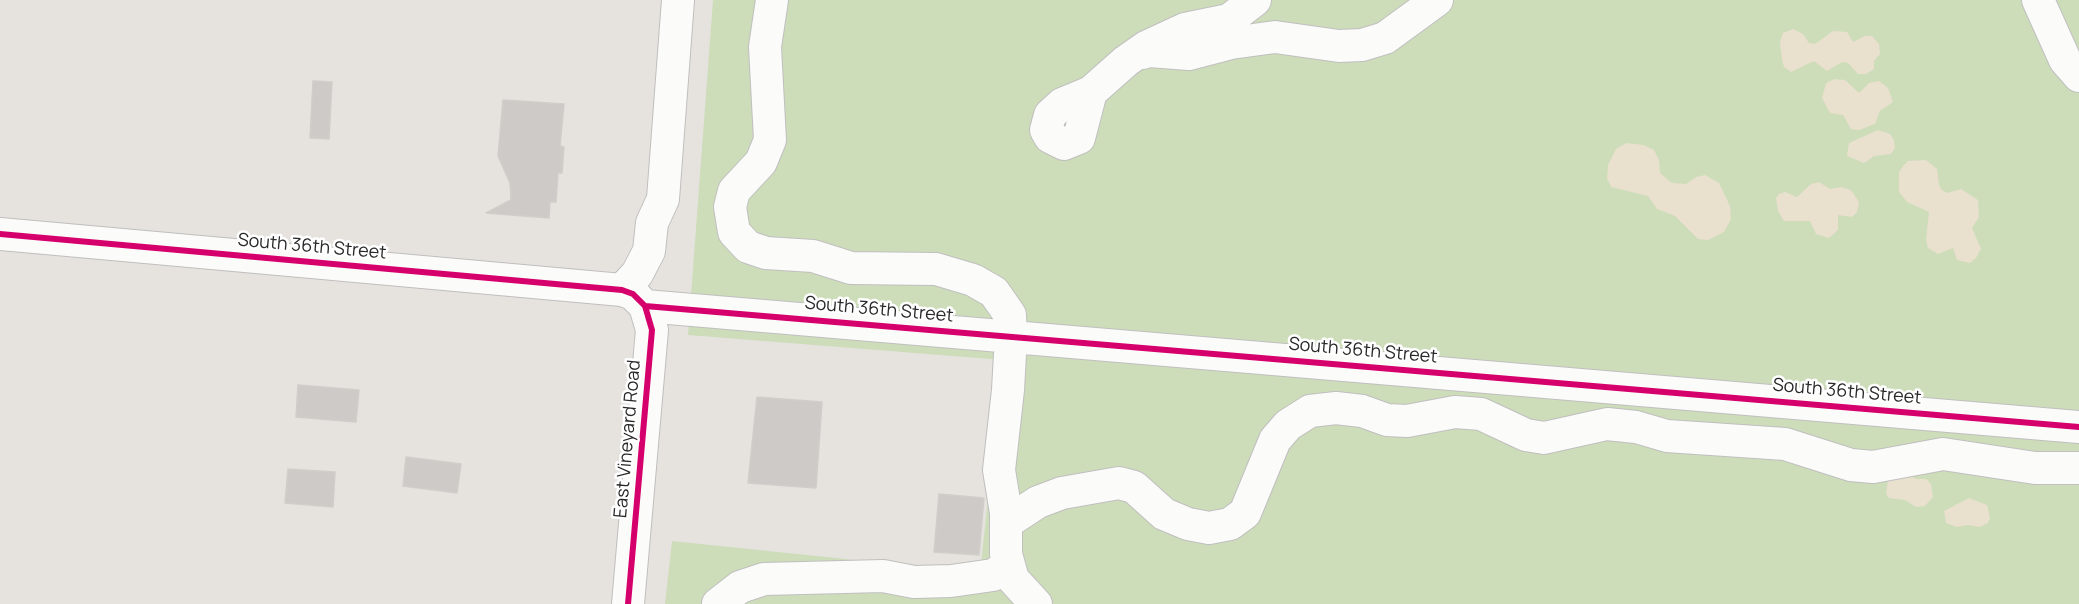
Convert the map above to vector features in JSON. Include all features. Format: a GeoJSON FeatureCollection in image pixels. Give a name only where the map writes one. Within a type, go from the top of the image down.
{"type":"FeatureCollection","features":[{"type":"Feature","properties":{"kind":"street"},"geometry":{"type":"LineString","coordinates":[[633,298],[637,274],[649,251],[652,223],[663,199],[678,0]]}},
{"type":"Feature","properties":{"kind":"street"},"geometry":{"type":"LineString","coordinates":[[772,0],[765,47],[770,140],[761,162],[734,191],[730,207],[734,232],[748,247],[766,253],[813,256],[851,268],[936,269],[973,280],[994,292],[1010,315],[1011,336],[1008,390],[999,470],[1006,523],[1005,554],[1013,579],[1036,604]]}},
{"type":"Feature","properties":{"kind":"street"},"geometry":{"type":"LineString","coordinates":[[1091,92],[1132,57],[1165,37],[1185,29],[1229,20],[1255,0]]}},
{"type":"Feature","properties":{"kind":"street"},"geometry":{"type":"LineString","coordinates":[[1132,57],[1149,51],[1189,54],[1241,41],[1275,38],[1339,46],[1362,45],[1385,38],[1437,0]]}},
{"type":"Feature","properties":{"kind":"street"},"geometry":{"type":"LineString","coordinates":[[2038,0],[2064,60],[2079,76]]}},
{"type":"Feature","properties":{"kind":"street","name":"South 36th Street"},"geometry":{"type":"LineString","coordinates":[[0,234],[1011,336],[2079,427]]}},
{"type":"Feature","properties":{"kind":"street","name":"East Vineyard Road"},"geometry":{"type":"LineString","coordinates":[[628,604],[652,342],[650,316],[633,298]]}},
{"type":"Feature","properties":{"kind":"street"},"geometry":{"type":"LineString","coordinates":[[1006,523],[1038,502],[1062,493],[1119,483],[1134,487],[1164,514],[1188,524],[1209,528],[1230,524],[1245,513],[1275,441],[1288,425],[1310,411],[1336,408],[1362,411],[1387,420],[1407,421],[1455,412],[1481,414],[1526,435],[1544,438],[1607,424],[1636,427],[1667,436],[1785,444],[1851,465],[1873,467],[1943,454],[2035,468],[2079,468]]}},
{"type":"Feature","properties":{"kind":"street"},"geometry":{"type":"LineString","coordinates":[[718,604],[740,587],[764,579],[884,576],[914,582],[951,581],[993,575],[1009,566]]}},
{"type":"Feature","properties":{"kind":"green space"},"geometry":{"type":"Polygon","coordinates":[[[713,0],[2079,0],[2079,604],[665,604],[672,541],[980,573],[1003,360],[688,335],[713,0]]]}},
{"type":"Feature","properties":{"kind":"sand"},"geometry":{"type":"Polygon","coordinates":[[[1793,29],[1803,34],[1809,43],[1815,44],[1833,31],[1847,32],[1853,42],[1865,36],[1872,36],[1879,44],[1880,54],[1874,61],[1874,69],[1866,74],[1858,74],[1848,63],[1842,62],[1827,71],[1814,61],[1791,72],[1784,67],[1780,42],[1783,33],[1793,29]]]}},
{"type":"Feature","properties":{"kind":"sand"},"geometry":{"type":"Polygon","coordinates":[[[1835,79],[1845,80],[1859,93],[1869,83],[1879,81],[1888,88],[1893,102],[1880,111],[1875,124],[1859,130],[1851,129],[1843,115],[1830,113],[1822,98],[1826,83],[1835,79]]]}},
{"type":"Feature","properties":{"kind":"sand"},"geometry":{"type":"Polygon","coordinates":[[[1878,130],[1890,134],[1894,140],[1895,148],[1891,154],[1874,156],[1864,163],[1847,156],[1849,143],[1878,130]]]}},
{"type":"Feature","properties":{"kind":"sand"},"geometry":{"type":"Polygon","coordinates":[[[1626,143],[1644,145],[1654,150],[1659,160],[1660,173],[1672,183],[1686,184],[1696,177],[1705,175],[1719,183],[1730,206],[1731,219],[1724,232],[1708,240],[1698,239],[1675,216],[1657,209],[1648,196],[1611,187],[1607,178],[1608,165],[1616,149],[1626,143]]]}},
{"type":"Feature","properties":{"kind":"sand"},"geometry":{"type":"Polygon","coordinates":[[[1926,160],[1937,169],[1942,190],[1948,193],[1961,189],[1978,200],[1979,217],[1972,228],[1981,249],[1970,263],[1957,260],[1953,248],[1938,254],[1928,248],[1926,240],[1929,212],[1907,202],[1899,192],[1899,172],[1903,166],[1908,161],[1926,160]]]}},
{"type":"Feature","properties":{"kind":"sand"},"geometry":{"type":"Polygon","coordinates":[[[1819,182],[1830,189],[1841,187],[1851,190],[1859,202],[1857,212],[1852,217],[1838,215],[1838,230],[1829,238],[1816,234],[1810,221],[1784,221],[1778,211],[1776,198],[1779,194],[1785,192],[1797,197],[1811,184],[1819,182]]]}},
{"type":"Feature","properties":{"kind":"sand"},"geometry":{"type":"Polygon","coordinates":[[[1910,475],[1916,479],[1926,479],[1931,484],[1933,497],[1925,506],[1916,507],[1905,500],[1889,498],[1886,494],[1888,479],[1910,475]]]}},
{"type":"Feature","properties":{"kind":"sand"},"geometry":{"type":"Polygon","coordinates":[[[1969,498],[1987,505],[1990,518],[1988,523],[1980,527],[1968,525],[1957,527],[1946,523],[1944,511],[1969,498]]]}},
{"type":"Feature","properties":{"kind":"building"},"geometry":{"type":"Polygon","coordinates":[[[313,81],[332,82],[329,139],[310,138],[313,81]]]}},
{"type":"Feature","properties":{"kind":"building"},"geometry":{"type":"Polygon","coordinates":[[[503,100],[564,104],[560,146],[564,147],[562,173],[558,173],[556,202],[550,202],[549,218],[486,213],[511,200],[510,183],[498,156],[503,100]]]}},
{"type":"Feature","properties":{"kind":"building"},"geometry":{"type":"Polygon","coordinates":[[[298,385],[359,390],[356,422],[296,417],[298,385]]]}},
{"type":"Feature","properties":{"kind":"building"},"geometry":{"type":"Polygon","coordinates":[[[757,397],[822,402],[816,488],[748,483],[757,397]]]}},
{"type":"Feature","properties":{"kind":"building"},"geometry":{"type":"Polygon","coordinates":[[[406,457],[461,464],[457,493],[403,486],[406,457]]]}},
{"type":"Feature","properties":{"kind":"building"},"geometry":{"type":"Polygon","coordinates":[[[288,469],[335,472],[333,507],[285,503],[288,469]]]}},
{"type":"Feature","properties":{"kind":"building"},"geometry":{"type":"Polygon","coordinates":[[[939,494],[984,498],[979,555],[934,552],[939,494]]]}},
{"type":"Feature","properties":{"kind":"cycle path"},"geometry":{"type":"LineString","coordinates":[[0,234],[622,290],[633,294],[645,306],[652,330],[628,604]]}},
{"type":"Feature","properties":{"kind":"cycle path"},"geometry":{"type":"LineString","coordinates":[[645,306],[2079,427]]}}]}
